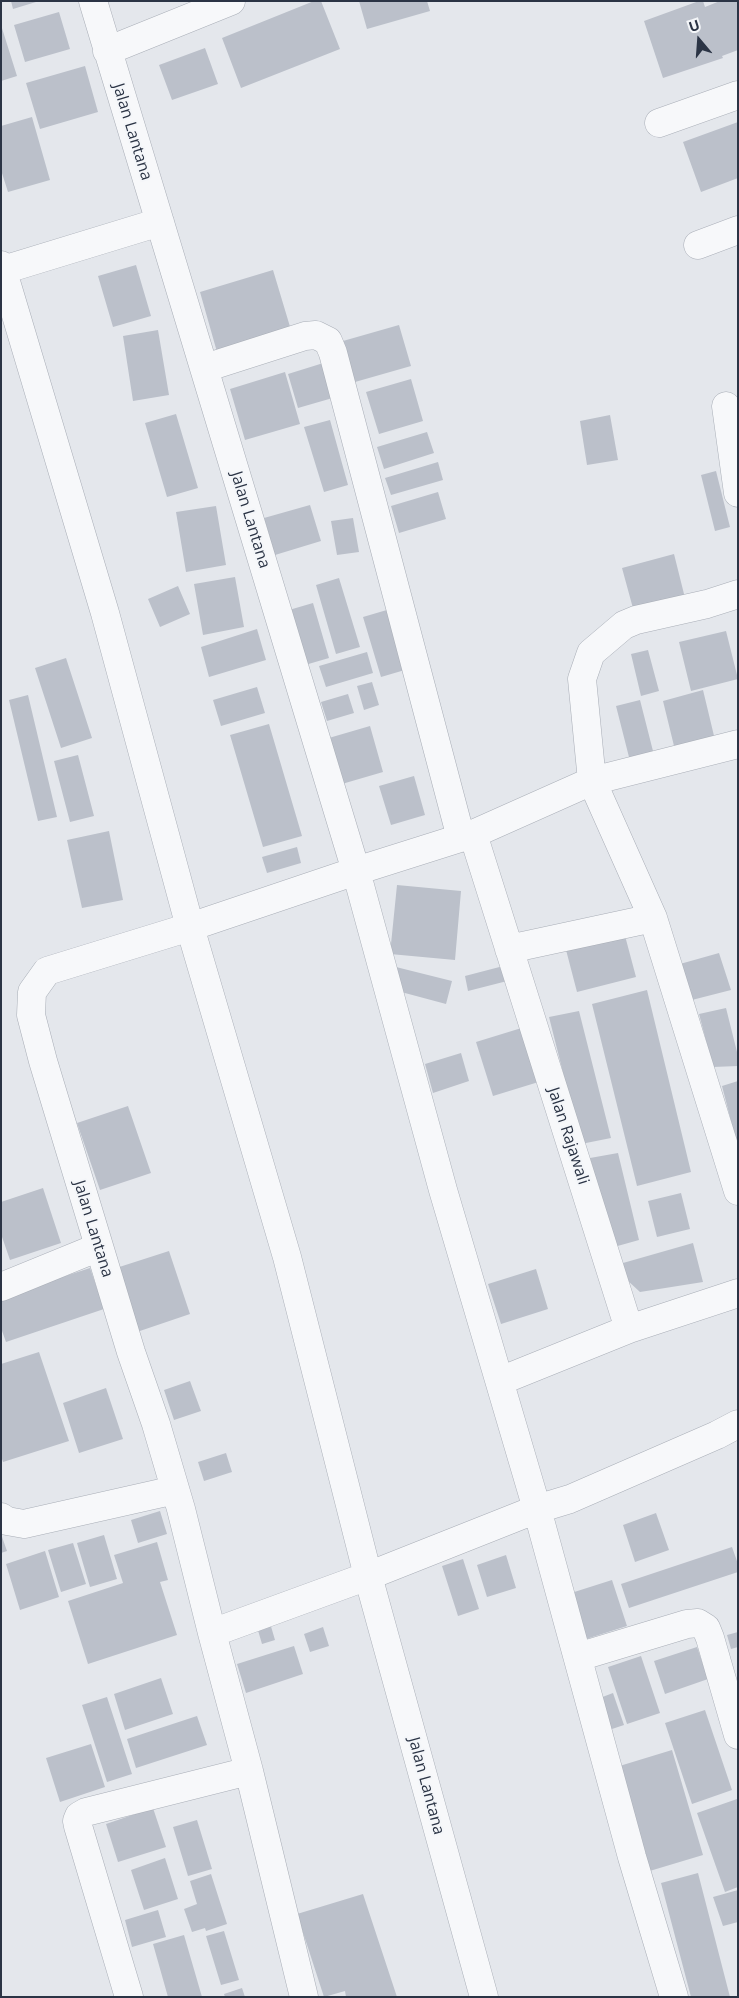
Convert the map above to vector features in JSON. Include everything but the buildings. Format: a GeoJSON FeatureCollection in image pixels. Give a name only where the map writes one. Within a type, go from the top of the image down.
{"type":"FeatureCollection","features":[{"type":"Feature","properties":{"kind":"street","name":"Jalan Lantana"},"geometry":{"type":"LineString","coordinates":[[93,1],[356,871],[190,927],[46,971],[32,992],[31,1015],[43,1062],[175,1490],[249,1771],[304,1997]]}},
{"type":"Feature","properties":{"kind":"street"},"geometry":{"type":"LineString","coordinates":[[107,51],[221,3]]}},
{"type":"Feature","properties":{"kind":"street"},"geometry":{"type":"LineString","coordinates":[[659,123],[738,95]]}},
{"type":"Feature","properties":{"kind":"street"},"geometry":{"type":"LineString","coordinates":[[2,268],[160,222]]}},
{"type":"Feature","properties":{"kind":"street"},"geometry":{"type":"LineString","coordinates":[[698,244],[738,230]]}},
{"type":"Feature","properties":{"kind":"street","name":"Jalan Lantana"},"geometry":{"type":"LineString","coordinates":[[2,268],[105,613],[190,927],[288,1257],[368,1576],[484,1997]]}},
{"type":"Feature","properties":{"kind":"street","name":"Jalan Rajawali"},"geometry":{"type":"LineString","coordinates":[[204,368],[305,336],[316,335],[328,340],[467,836],[509,949],[629,1329]]}},
{"type":"Feature","properties":{"kind":"street"},"geometry":{"type":"LineString","coordinates":[[726,406],[738,493]]}},
{"type":"Feature","properties":{"kind":"street"},"geometry":{"type":"LineString","coordinates":[[738,594],[707,604],[636,620],[614,632],[591,653],[582,680],[592,782],[653,918],[738,1191]]}},
{"type":"Feature","properties":{"kind":"street"},"geometry":{"type":"LineString","coordinates":[[674,1997],[632,1857],[537,1509],[443,1190],[356,871],[467,836],[592,782],[738,744]]}},
{"type":"Feature","properties":{"kind":"street"},"geometry":{"type":"LineString","coordinates":[[509,949],[653,918]]}},
{"type":"Feature","properties":{"kind":"street"},"geometry":{"type":"LineString","coordinates":[[1,1287],[99,1247]]}},
{"type":"Feature","properties":{"kind":"street"},"geometry":{"type":"LineString","coordinates":[[500,1381],[629,1329],[738,1293]]}},
{"type":"Feature","properties":{"kind":"street"},"geometry":{"type":"LineString","coordinates":[[212,1633],[368,1576],[537,1509],[570,1499],[738,1424]]}},
{"type":"Feature","properties":{"kind":"street"},"geometry":{"type":"LineString","coordinates":[[1,1517],[7,1521],[24,1524],[175,1490]]}},
{"type":"Feature","properties":{"kind":"street"},"geometry":{"type":"LineString","coordinates":[[578,1657],[687,1624],[698,1623],[706,1628],[710,1638],[738,1735]]}},
{"type":"Feature","properties":{"kind":"street"},"geometry":{"type":"LineString","coordinates":[[129,1997],[78,1826],[79,1816],[86,1812],[249,1771]]}}]}
